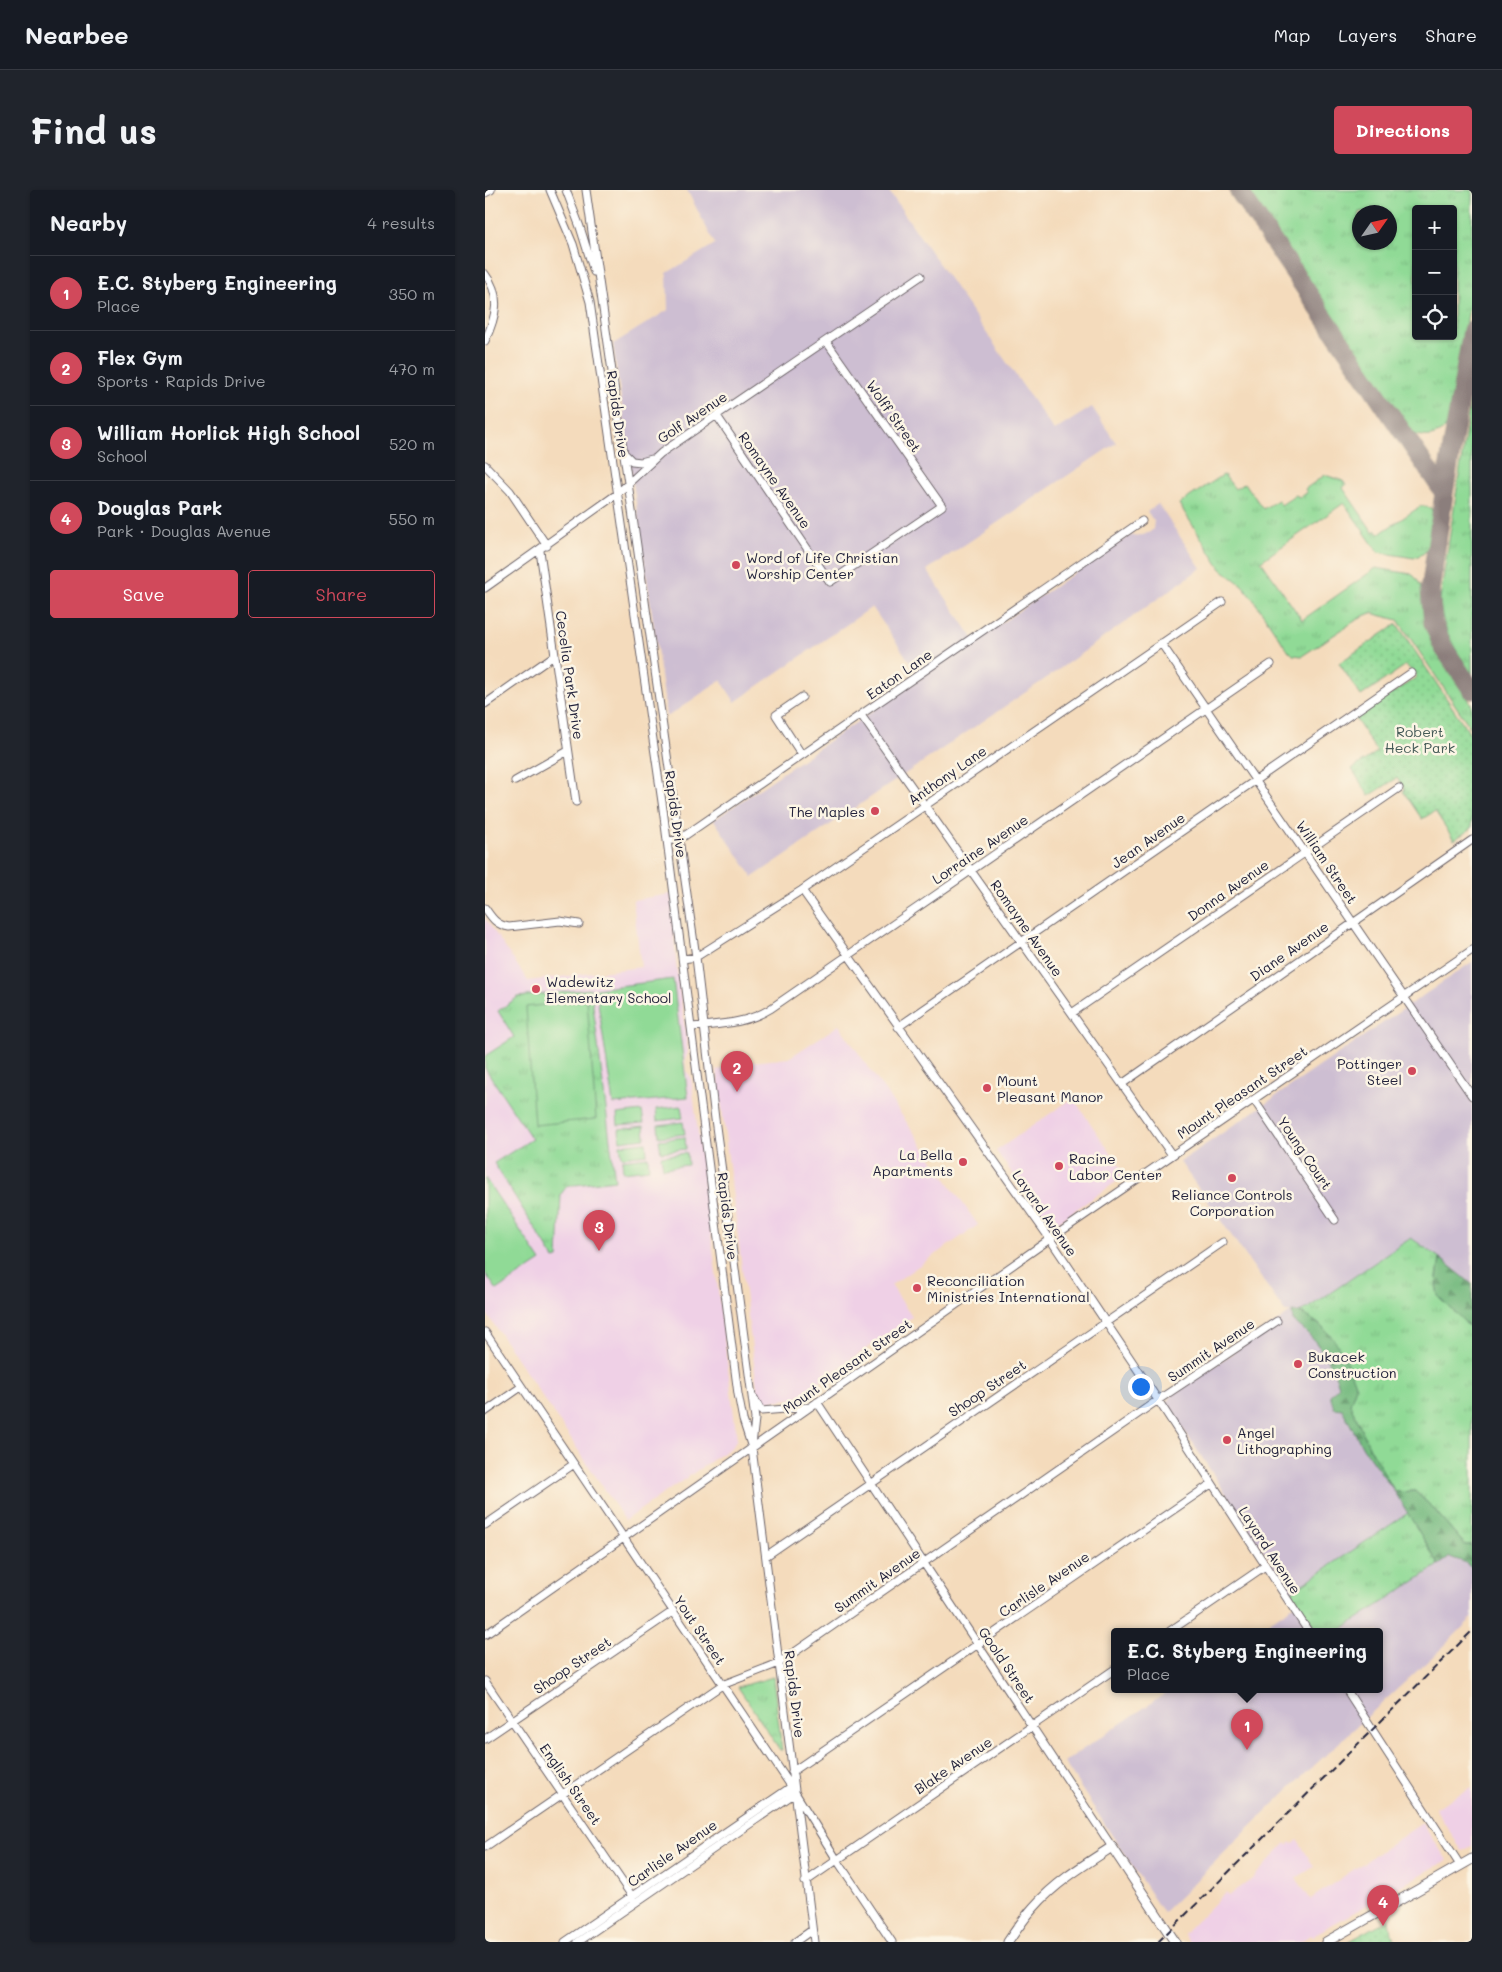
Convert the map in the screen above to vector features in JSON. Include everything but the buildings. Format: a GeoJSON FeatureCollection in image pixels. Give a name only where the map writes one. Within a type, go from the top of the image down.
{"type":"FeatureCollection","features":[{"type":"Feature","properties":{"kind":"main road"},"geometry":{"type":"LineString","coordinates":[[1008,1942],[1045,1895],[1073,1872],[1112,1847]]}},
{"type":"Feature","properties":{"kind":"main road","name":"Goold Street"},"geometry":{"type":"LineString","coordinates":[[1112,1847],[1175,1942]]}},
{"type":"Feature","properties":{"kind":"main road"},"geometry":{"type":"LineString","coordinates":[[1327,1942],[1472,1859]]}},
{"type":"Feature","properties":{"kind":"street"},"geometry":{"type":"LineString","coordinates":[[485,193],[491,190]]}},
{"type":"Feature","properties":{"kind":"street","name":"Rapids Drive"},"geometry":{"type":"LineString","coordinates":[[550,190],[571,239],[583,276],[594,329],[683,959],[738,1394],[743,1420],[752,1448],[793,1788],[814,1942]]}},
{"type":"Feature","properties":{"kind":"street"},"geometry":{"type":"LineString","coordinates":[[566,190],[583,234],[601,294]]}},
{"type":"Feature","properties":{"kind":"street","name":"Rapids Drive"},"geometry":{"type":"LineString","coordinates":[[586,190],[696,958],[715,1119],[755,1419],[752,1448]]}},
{"type":"Feature","properties":{"kind":"street"},"geometry":{"type":"LineString","coordinates":[[571,239],[583,234]]}},
{"type":"Feature","properties":{"kind":"street"},"geometry":{"type":"LineString","coordinates":[[485,274],[494,288],[497,308],[493,325],[485,341]]}},
{"type":"Feature","properties":{"kind":"street","name":"Golf Avenue"},"geometry":{"type":"LineString","coordinates":[[485,588],[540,551],[617,494],[655,458],[921,276]]}},
{"type":"Feature","properties":{"kind":"street"},"geometry":{"type":"LineString","coordinates":[[594,329],[605,327]]}},
{"type":"Feature","properties":{"kind":"street","name":"Wolff Street"},"geometry":{"type":"LineString","coordinates":[[826,342],[942,506],[830,582]]}},
{"type":"Feature","properties":{"kind":"street"},"geometry":{"type":"LineString","coordinates":[[603,396],[615,393]]}},
{"type":"Feature","properties":{"kind":"street","name":"Romayne Avenue"},"geometry":{"type":"LineString","coordinates":[[717,416],[830,582]]}},
{"type":"Feature","properties":{"kind":"street"},"geometry":{"type":"LineString","coordinates":[[624,453],[632,461],[641,462],[655,458]]}},
{"type":"Feature","properties":{"kind":"street"},"geometry":{"type":"LineString","coordinates":[[485,465],[510,491],[547,546]]}},
{"type":"Feature","properties":{"kind":"street","name":"Eaton Lane"},"geometry":{"type":"LineString","coordinates":[[667,841],[680,839],[1142,521]]}},
{"type":"Feature","properties":{"kind":"street"},"geometry":{"type":"LineString","coordinates":[[625,545],[637,543]]}},
{"type":"Feature","properties":{"kind":"street","name":"Cecelia Park Drive"},"geometry":{"type":"LineString","coordinates":[[540,551],[577,802]]}},
{"type":"Feature","properties":{"kind":"street"},"geometry":{"type":"LineString","coordinates":[[628,570],[641,569]]}},
{"type":"Feature","properties":{"kind":"street","name":"Anthony Lane"},"geometry":{"type":"LineString","coordinates":[[683,959],[696,958],[802,890],[1222,602]]}},
{"type":"Feature","properties":{"kind":"street"},"geometry":{"type":"LineString","coordinates":[[635,617],[647,615]]}},
{"type":"Feature","properties":{"kind":"street","name":"William Street"},"geometry":{"type":"LineString","coordinates":[[1161,643],[1472,1096]]}},
{"type":"Feature","properties":{"kind":"street"},"geometry":{"type":"LineString","coordinates":[[485,704],[555,655]]}},
{"type":"Feature","properties":{"kind":"street","name":"Lorraine Avenue"},"geometry":{"type":"LineString","coordinates":[[692,1027],[743,1021],[761,1014],[1271,664]]}},
{"type":"Feature","properties":{"kind":"street","name":"Jean Avenue"},"geometry":{"type":"LineString","coordinates":[[899,1027],[1411,673]]}},
{"type":"Feature","properties":{"kind":"street"},"geometry":{"type":"LineString","coordinates":[[644,677],[656,675]]}},
{"type":"Feature","properties":{"kind":"street"},"geometry":{"type":"LineString","coordinates":[[802,697],[776,715],[802,755]]}},
{"type":"Feature","properties":{"kind":"street","name":"Romayne Avenue"},"geometry":{"type":"LineString","coordinates":[[861,715],[1172,1155]]}},
{"type":"Feature","properties":{"kind":"street"},"geometry":{"type":"LineString","coordinates":[[653,742],[665,740]]}},
{"type":"Feature","properties":{"kind":"street"},"geometry":{"type":"LineString","coordinates":[[515,781],[568,751]]}},
{"type":"Feature","properties":{"kind":"street","name":"Donna Avenue"},"geometry":{"type":"LineString","coordinates":[[1071,1013],[1399,788]]}},
{"type":"Feature","properties":{"kind":"street","name":"Diane Avenue"},"geometry":{"type":"LineString","coordinates":[[1122,1084],[1472,840]]}},
{"type":"Feature","properties":{"kind":"street","name":"Layard Avenue"},"geometry":{"type":"LineString","coordinates":[[802,890],[1050,1239],[1307,1628]]}},
{"type":"Feature","properties":{"kind":"street"},"geometry":{"type":"LineString","coordinates":[[485,908],[497,924],[509,927],[560,921],[579,924]]}},
{"type":"Feature","properties":{"kind":"street","name":"Mount Pleasant Street"},"geometry":{"type":"LineString","coordinates":[[485,1635],[1050,1239],[1472,950]]}},
{"type":"Feature","properties":{"kind":"street","name":"Young Court"},"geometry":{"type":"LineString","coordinates":[[1254,1100],[1335,1220]]}},
{"type":"Feature","properties":{"kind":"street","name":"Shoop Street"},"geometry":{"type":"LineString","coordinates":[[766,1556],[1223,1242]]}},
{"type":"Feature","properties":{"kind":"street","name":"Summit Avenue"},"geometry":{"type":"LineString","coordinates":[[485,1847],[722,1684],[779,1664],[1158,1400],[1277,1321]]}},
{"type":"Feature","properties":{"kind":"street","name":"Yout Street"},"geometry":{"type":"LineString","coordinates":[[485,1332],[672,1612],[793,1788],[837,1860],[893,1942]]}},
{"type":"Feature","properties":{"kind":"street"},"geometry":{"type":"LineString","coordinates":[[485,1412],[521,1387]]}},
{"type":"Feature","properties":{"kind":"street"},"geometry":{"type":"LineString","coordinates":[[751,1392],[761,1410],[814,1404]]}},
{"type":"Feature","properties":{"kind":"street","name":"Goold Street"},"geometry":{"type":"LineString","coordinates":[[814,1404],[871,1484],[1112,1847]]}},
{"type":"Feature","properties":{"kind":"street"},"geometry":{"type":"LineString","coordinates":[[485,1525],[574,1464]]}},
{"type":"Feature","properties":{"kind":"street","name":"Carlisle Avenue"},"geometry":{"type":"LineString","coordinates":[[792,1772],[1211,1484]]}},
{"type":"Feature","properties":{"kind":"street"},"geometry":{"type":"LineString","coordinates":[[1174,1628],[1265,1566]]}},
{"type":"Feature","properties":{"kind":"street","name":"Shoop Street"},"geometry":{"type":"LineString","coordinates":[[485,1738],[672,1612]]}},
{"type":"Feature","properties":{"kind":"street","name":"Blake Avenue"},"geometry":{"type":"LineString","coordinates":[[805,1882],[1111,1673]]}},
{"type":"Feature","properties":{"kind":"street","name":"English Street"},"geometry":{"type":"LineString","coordinates":[[485,1681],[634,1899]]}},
{"type":"Feature","properties":{"kind":"street"},"geometry":{"type":"LineString","coordinates":[[1349,1693],[1460,1865]]}},
{"type":"Feature","properties":{"kind":"street","name":"Carlisle Avenue"},"geometry":{"type":"LineString","coordinates":[[578,1942],[634,1899],[793,1788]]}},
{"type":"Feature","properties":{"kind":"street","name":"Carlisle Avenue"},"geometry":{"type":"LineString","coordinates":[[565,1942],[634,1899]]}},
{"type":"Feature","properties":{"kind":"street"},"geometry":{"type":"LineString","coordinates":[[795,1942],[812,1930]]}},
{"type":"Feature","properties":{"kind":"shaded area"},"geometry":{"type":"Polygon","coordinates":[[[687,190],[888,190],[1054,431],[1092,407],[1116,443],[927,570],[975,641],[1129,536],[1143,535],[1150,532],[1153,529],[1154,521],[1147,512],[1158,504],[1201,568],[1051,675],[753,877],[714,820],[921,678],[872,607],[735,702],[721,680],[667,717],[613,344],[668,310],[667,273],[715,244],[687,190]]]}},
{"type":"Feature","properties":{"kind":"shaded area"},"geometry":{"type":"Polygon","coordinates":[[[671,894],[676,963],[688,1052],[685,1060],[686,1071],[691,1077],[737,1439],[733,1446],[625,1520],[485,1311],[485,918],[528,981],[641,967],[633,900],[671,894]]]}},
{"type":"Feature","properties":{"kind":"shaded area"},"geometry":{"type":"Polygon","coordinates":[[[1472,962],[1472,1618],[1292,1786],[1163,1913],[1064,1762],[1166,1693],[1383,1693],[1383,1628],[1260,1628],[1298,1603],[1166,1403],[1170,1397],[1291,1312],[1285,1312],[1180,1162],[1472,962]]]}},
{"type":"Feature","properties":{"kind":"shaded area"},"geometry":{"type":"Polygon","coordinates":[[[839,1025],[978,1225],[891,1285],[912,1317],[796,1398],[763,1402],[758,1395],[717,1070],[726,1068],[725,1065],[789,1058],[839,1025]]]}},
{"type":"Feature","properties":{"kind":"shaded area"},"geometry":{"type":"Polygon","coordinates":[[[1073,1098],[1126,1175],[1055,1224],[1049,1225],[996,1151],[1073,1098]]]}},
{"type":"Feature","properties":{"kind":"shaded area"},"geometry":{"type":"Polygon","coordinates":[[[1472,1787],[1472,1846],[1462,1851],[1435,1808],[1472,1787]]]}},
{"type":"Feature","properties":{"kind":"shaded area"},"geometry":{"type":"Polygon","coordinates":[[[1422,1823],[1447,1860],[1313,1937],[1311,1935],[1299,1942],[1189,1942],[1184,1934],[1225,1893],[1228,1896],[1251,1880],[1286,1843],[1288,1845],[1291,1842],[1293,1844],[1298,1840],[1314,1867],[1296,1878],[1311,1900],[1422,1823]]]}},
{"type":"Feature","properties":{"kind":"green space"},"geometry":{"type":"Polygon","coordinates":[[[1247,190],[1472,190],[1472,290],[1451,416],[1444,429],[1439,433],[1427,436],[1414,434],[1408,430],[1247,190]]]}},
{"type":"Feature","properties":{"kind":"green space"},"geometry":{"type":"Polygon","coordinates":[[[1472,391],[1472,675],[1446,630],[1440,599],[1472,391]]]}},
{"type":"Feature","properties":{"kind":"green space"},"geometry":{"type":"Polygon","coordinates":[[[1223,475],[1235,489],[1245,483],[1263,509],[1278,500],[1281,505],[1296,495],[1299,497],[1307,493],[1305,489],[1325,475],[1343,481],[1346,485],[1343,488],[1373,532],[1376,530],[1379,534],[1421,506],[1431,508],[1433,524],[1430,543],[1425,552],[1414,558],[1378,552],[1344,503],[1261,561],[1302,620],[1376,568],[1411,574],[1420,585],[1425,624],[1431,641],[1441,660],[1471,704],[1472,730],[1398,620],[1371,613],[1361,617],[1302,656],[1293,655],[1286,648],[1242,585],[1221,569],[1179,504],[1223,475]]]}},
{"type":"Feature","properties":{"kind":"green space","name":"Robert Heck Park"},"geometry":{"type":"Polygon","coordinates":[[[1397,624],[1472,737],[1472,828],[1454,840],[1435,811],[1422,819],[1403,791],[1405,790],[1397,778],[1369,796],[1352,769],[1377,752],[1355,718],[1417,677],[1406,665],[1361,696],[1339,663],[1397,624]]]}},
{"type":"Feature","properties":{"kind":"green space"},"geometry":{"type":"Polygon","coordinates":[[[673,979],[688,1097],[613,1104],[596,989],[673,979]]]}},
{"type":"Feature","properties":{"kind":"green space"},"geometry":{"type":"Polygon","coordinates":[[[591,989],[615,1180],[567,1186],[561,1194],[558,1258],[554,1259],[494,1163],[532,1139],[485,1068],[485,1056],[514,1037],[498,1011],[518,997],[591,989]]]}},
{"type":"Feature","properties":{"kind":"green space"},"geometry":{"type":"Polygon","coordinates":[[[587,1000],[596,1119],[534,1125],[526,1007],[587,1000]]]}},
{"type":"Feature","properties":{"kind":"green space"},"geometry":{"type":"Polygon","coordinates":[[[681,1106],[683,1118],[657,1121],[656,1109],[681,1106]]]}},
{"type":"Feature","properties":{"kind":"green space"},"geometry":{"type":"Polygon","coordinates":[[[642,1111],[644,1123],[618,1125],[617,1114],[642,1111]]]}},
{"type":"Feature","properties":{"kind":"green space"},"geometry":{"type":"Polygon","coordinates":[[[683,1122],[685,1134],[659,1137],[658,1125],[683,1122]]]}},
{"type":"Feature","properties":{"kind":"green space"},"geometry":{"type":"Polygon","coordinates":[[[644,1126],[645,1138],[620,1141],[619,1129],[644,1126]]]}},
{"type":"Feature","properties":{"kind":"green space"},"geometry":{"type":"Polygon","coordinates":[[[685,1137],[686,1149],[661,1152],[659,1140],[685,1137]]]}},
{"type":"Feature","properties":{"kind":"green space"},"geometry":{"type":"Polygon","coordinates":[[[646,1142],[647,1154],[622,1157],[620,1145],[646,1142]]]}},
{"type":"Feature","properties":{"kind":"green space"},"geometry":{"type":"Polygon","coordinates":[[[687,1153],[688,1165],[663,1168],[661,1156],[687,1153]]]}},
{"type":"Feature","properties":{"kind":"green space"},"geometry":{"type":"Polygon","coordinates":[[[648,1157],[649,1169],[623,1172],[622,1160],[648,1157]]]}},
{"type":"Feature","properties":{"kind":"green space"},"geometry":{"type":"Polygon","coordinates":[[[485,1178],[541,1261],[497,1290],[485,1273],[485,1178]]]}},
{"type":"Feature","properties":{"kind":"green space"},"geometry":{"type":"Polygon","coordinates":[[[1411,1238],[1440,1258],[1436,1284],[1472,1329],[1472,1545],[1465,1545],[1433,1508],[1415,1491],[1395,1492],[1370,1448],[1350,1404],[1319,1324],[1299,1312],[1308,1308],[1411,1238]]]}},
{"type":"Feature","properties":{"kind":"green space"},"geometry":{"type":"Polygon","coordinates":[[[1440,1258],[1472,1284],[1472,1329],[1438,1296],[1436,1285],[1440,1258]]]}},
{"type":"Feature","properties":{"kind":"green space"},"geometry":{"type":"Polygon","coordinates":[[[1292,1312],[1305,1315],[1318,1324],[1330,1335],[1341,1351],[1356,1387],[1350,1404],[1370,1448],[1395,1492],[1363,1448],[1342,1409],[1334,1408],[1330,1395],[1339,1386],[1335,1376],[1327,1358],[1315,1342],[1293,1321],[1292,1312]]]}},
{"type":"Feature","properties":{"kind":"green space"},"geometry":{"type":"Polygon","coordinates":[[[1415,1491],[1433,1508],[1465,1545],[1472,1545],[1472,1568],[1464,1562],[1450,1557],[1439,1565],[1395,1492],[1415,1491]]]}},
{"type":"Feature","properties":{"kind":"green space"},"geometry":{"type":"Polygon","coordinates":[[[1408,1513],[1439,1565],[1344,1628],[1315,1628],[1291,1592],[1408,1513]]]}},
{"type":"Feature","properties":{"kind":"green space"},"geometry":{"type":"Polygon","coordinates":[[[773,1677],[782,1750],[780,1750],[738,1687],[773,1677]]]}},
{"type":"Feature","properties":{"kind":"green space"},"geometry":{"type":"Polygon","coordinates":[[[1389,1919],[1391,1934],[1397,1942],[1348,1942],[1389,1919]]]}},
{"type":"Feature","properties":{"kind":"taxiway"},"geometry":{"type":"LineString","coordinates":[[1238,190],[1444,493]]}},
{"type":"Feature","properties":{"kind":"taxiway"},"geometry":{"type":"LineString","coordinates":[[1472,330],[1444,493],[1430,591],[1433,623],[1443,647],[1472,690]]}},
{"type":"Feature","properties":{"kind":"railway"},"geometry":{"type":"LineString","coordinates":[[1158,1942],[1472,1631]]}},
{"type":"Feature","properties":{"kind":"place","name":"Word of Life Christian Worship Center"},"geometry":{"type":"Point","coordinates":[736,565]}},
{"type":"Feature","properties":{"kind":"place","name":"The Maples"},"geometry":{"type":"Point","coordinates":[875,811]}},
{"type":"Feature","properties":{"kind":"place","name":"Wadewitz Elementary School"},"geometry":{"type":"Point","coordinates":[536,989]}},
{"type":"Feature","properties":{"kind":"place","name":"Pottinger Steel"},"geometry":{"type":"Point","coordinates":[1412,1071]}},
{"type":"Feature","properties":{"kind":"place","name":"Mount Pleasant Manor"},"geometry":{"type":"Point","coordinates":[987,1088]}},
{"type":"Feature","properties":{"kind":"place","name":"Flex Gym"},"geometry":{"type":"Point","coordinates":[737,1092]}},
{"type":"Feature","properties":{"kind":"place","name":"La Bella Apartments"},"geometry":{"type":"Point","coordinates":[963,1162]}},
{"type":"Feature","properties":{"kind":"place","name":"Racine Labor Center"},"geometry":{"type":"Point","coordinates":[1059,1166]}},
{"type":"Feature","properties":{"kind":"place","name":"Reliance Controls Corporation"},"geometry":{"type":"Point","coordinates":[1232,1178]}},
{"type":"Feature","properties":{"kind":"place","name":"William Horlick High School"},"geometry":{"type":"Point","coordinates":[599,1251]}},
{"type":"Feature","properties":{"kind":"place","name":"Reconciliation Ministries International"},"geometry":{"type":"Point","coordinates":[917,1288]}},
{"type":"Feature","properties":{"kind":"place","name":"Bukacek Construction"},"geometry":{"type":"Point","coordinates":[1298,1364]}},
{"type":"Feature","properties":{"kind":"place","name":"Angel Lithographing"},"geometry":{"type":"Point","coordinates":[1227,1440]}},
{"type":"Feature","properties":{"kind":"place","name":"E.C. Styberg Engineering"},"geometry":{"type":"Point","coordinates":[1247,1750]}},
{"type":"Feature","properties":{"kind":"place","name":"Douglas Park"},"geometry":{"type":"Point","coordinates":[1383,1926]}}]}
